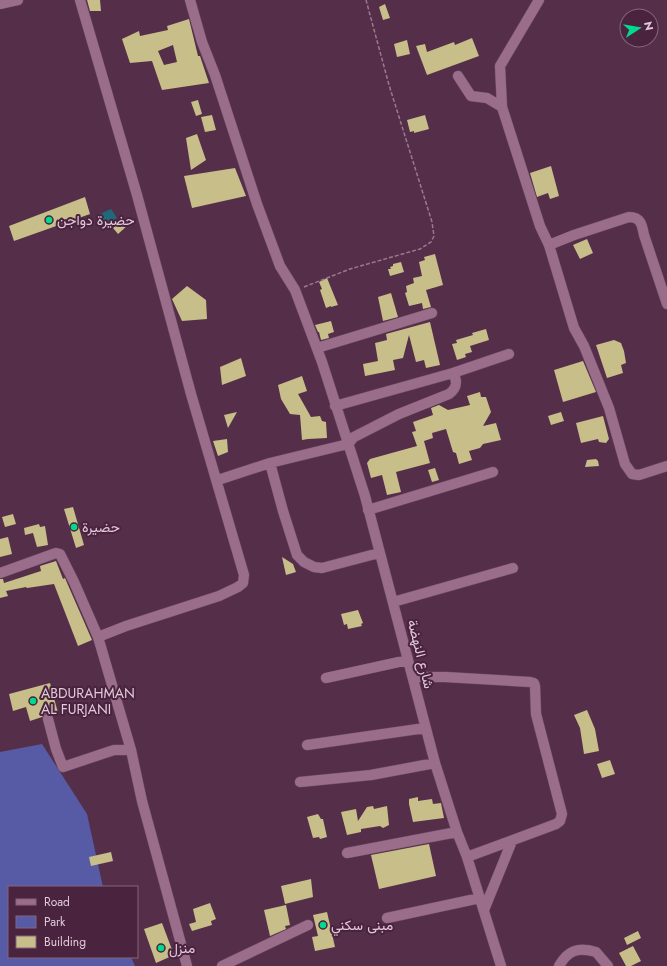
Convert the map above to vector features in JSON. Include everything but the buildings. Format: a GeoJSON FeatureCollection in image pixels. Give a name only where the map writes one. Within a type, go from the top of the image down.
{"type":"FeatureCollection","features":[{"type":"Feature","properties":{"kind":"street"},"geometry":{"type":"LineString","coordinates":[[0,4],[18,0]]}},
{"type":"Feature","properties":{"kind":"street"},"geometry":{"type":"LineString","coordinates":[[80,0],[138,196],[191,394],[218,480],[243,568],[244,579],[243,583],[238,587],[219,596],[126,626],[98,637]]}},
{"type":"Feature","properties":{"kind":"street","name":"شارع النهضة"},"geometry":{"type":"LineString","coordinates":[[190,0],[202,42],[215,75],[257,204],[280,266],[295,290],[317,348],[348,444],[368,510],[435,763],[501,966]]}},
{"type":"Feature","properties":{"kind":"street"},"geometry":{"type":"LineString","coordinates":[[539,0],[500,66],[502,108],[540,226],[549,245],[574,328],[584,346],[609,408],[626,464],[632,474],[639,475],[667,466]]}},
{"type":"Feature","properties":{"kind":"street"},"geometry":{"type":"LineString","coordinates":[[458,76],[472,96],[487,98],[502,108]]}},
{"type":"Feature","properties":{"kind":"street"},"geometry":{"type":"LineString","coordinates":[[549,245],[629,217],[639,219],[642,224],[644,235],[667,304]]}},
{"type":"Feature","properties":{"kind":"street"},"geometry":{"type":"LineString","coordinates":[[317,348],[432,313]]}},
{"type":"Feature","properties":{"kind":"street"},"geometry":{"type":"LineString","coordinates":[[335,406],[453,373],[509,354]]}},
{"type":"Feature","properties":{"kind":"street"},"geometry":{"type":"LineString","coordinates":[[218,480],[270,463],[348,444],[354,437],[399,414],[449,394],[454,390],[457,384],[453,373]]}},
{"type":"Feature","properties":{"kind":"street"},"geometry":{"type":"LineString","coordinates":[[270,463],[297,555],[304,562],[314,567],[322,568],[379,553]]}},
{"type":"Feature","properties":{"kind":"street"},"geometry":{"type":"LineString","coordinates":[[368,510],[493,472]]}},
{"type":"Feature","properties":{"kind":"street"},"geometry":{"type":"LineString","coordinates":[[0,573],[56,553],[60,554],[74,582],[98,637],[131,750],[142,801],[187,966]]}},
{"type":"Feature","properties":{"kind":"street"},"geometry":{"type":"LineString","coordinates":[[393,602],[513,568]]}},
{"type":"Feature","properties":{"kind":"street"},"geometry":{"type":"LineString","coordinates":[[326,678],[408,660]]}},
{"type":"Feature","properties":{"kind":"street"},"geometry":{"type":"LineString","coordinates":[[413,677],[445,677],[534,683],[536,714],[562,814],[560,821],[556,824],[467,858]]}},
{"type":"Feature","properties":{"kind":"street"},"geometry":{"type":"LineString","coordinates":[[48,719],[56,749],[63,767],[114,750],[131,750]]}},
{"type":"Feature","properties":{"kind":"street"},"geometry":{"type":"LineString","coordinates":[[307,745],[425,728]]}},
{"type":"Feature","properties":{"kind":"street"},"geometry":{"type":"LineString","coordinates":[[300,782],[372,774],[435,763]]}},
{"type":"Feature","properties":{"kind":"street"},"geometry":{"type":"LineString","coordinates":[[347,853],[457,832]]}},
{"type":"Feature","properties":{"kind":"street"},"geometry":{"type":"LineString","coordinates":[[484,910],[512,841]]}},
{"type":"Feature","properties":{"kind":"street"},"geometry":{"type":"LineString","coordinates":[[387,918],[480,898]]}},
{"type":"Feature","properties":{"kind":"street"},"geometry":{"type":"LineString","coordinates":[[222,966],[308,925]]}},
{"type":"Feature","properties":{"kind":"street"},"geometry":{"type":"LineString","coordinates":[[559,966],[565,955],[584,949],[596,952],[608,966]]}},
{"type":"Feature","properties":{"kind":"path"},"geometry":{"type":"LineString","coordinates":[[295,290],[350,269],[420,249],[431,242],[434,236],[432,222],[396,106],[366,0]]}},
{"type":"Feature","properties":{"kind":"green space"},"geometry":{"type":"Polygon","coordinates":[[[42,744],[87,814],[103,886],[8,886],[8,958],[131,958],[135,966],[0,966],[0,752],[42,744]]]}},
{"type":"Feature","properties":{"kind":"shaded area"},"geometry":{"type":"Polygon","coordinates":[[[111,209],[117,218],[104,226],[98,215],[111,209]]]}},
{"type":"Feature","properties":{"kind":"place","name":"حضيرة دواجن"},"geometry":{"type":"Point","coordinates":[49,220]}},
{"type":"Feature","properties":{"kind":"place","name":"حضيرة"},"geometry":{"type":"Point","coordinates":[74,527]}},
{"type":"Feature","properties":{"kind":"place","name":"ABDURAHMAN AL FURJANI"},"geometry":{"type":"Point","coordinates":[33,701]}},
{"type":"Feature","properties":{"kind":"place","name":"مبنى سكني"},"geometry":{"type":"Point","coordinates":[323,925]}},
{"type":"Feature","properties":{"kind":"place","name":"منزل"},"geometry":{"type":"Point","coordinates":[161,948]}}]}
